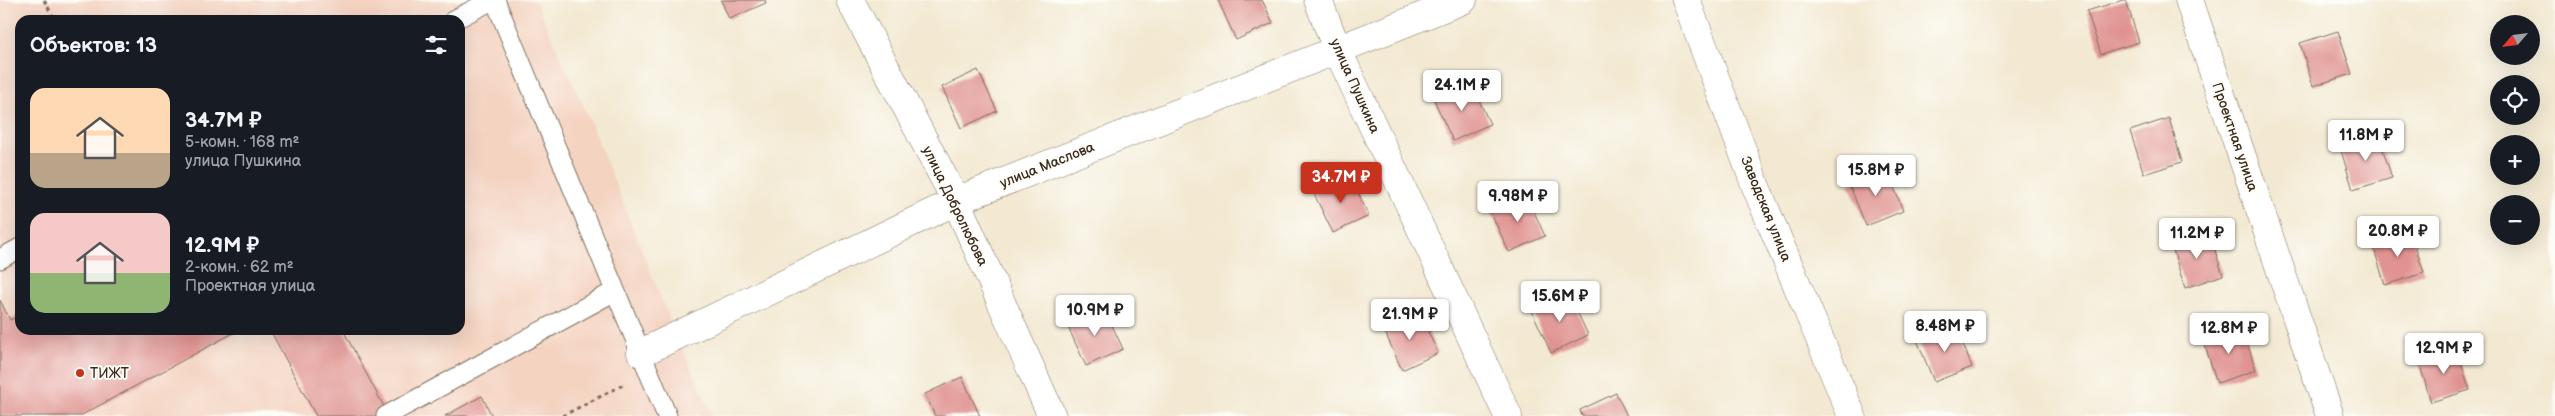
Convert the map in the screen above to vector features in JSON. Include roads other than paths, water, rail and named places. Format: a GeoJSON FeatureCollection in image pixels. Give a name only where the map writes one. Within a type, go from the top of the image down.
{"type":"FeatureCollection","features":[{"type":"Feature","properties":{"kind":"street","name":"улица Добролюбова"},"geometry":{"type":"LineString","coordinates":[[850,0],[956,201],[1052,416]]}},
{"type":"Feature","properties":{"kind":"street","name":"улица Пушкина"},"geometry":{"type":"LineString","coordinates":[[1318,0],[1337,49],[1508,416]]}},
{"type":"Feature","properties":{"kind":"street","name":"улица Маслова"},"geometry":{"type":"LineString","coordinates":[[644,362],[956,201],[1463,0]]}},
{"type":"Feature","properties":{"kind":"street","name":"Заводская улица"},"geometry":{"type":"LineString","coordinates":[[1686,0],[1756,187],[1852,416]]}},
{"type":"Feature","properties":{"kind":"street","name":"Проектная улица"},"geometry":{"type":"LineString","coordinates":[[2189,0],[2330,416]]}},
{"type":"Feature","properties":{"kind":"lane"},"geometry":{"type":"LineString","coordinates":[[464,15],[494,0],[667,416]]}},
{"type":"Feature","properties":{"kind":"lane"},"geometry":{"type":"LineString","coordinates":[[0,259],[15,251]]}},
{"type":"Feature","properties":{"kind":"lane"},"geometry":{"type":"LineString","coordinates":[[386,416],[615,291]]}},
{"type":"Feature","properties":{"kind":"place","name":"ТИЖТ"},"geometry":{"type":"Point","coordinates":[80,373]}}]}
